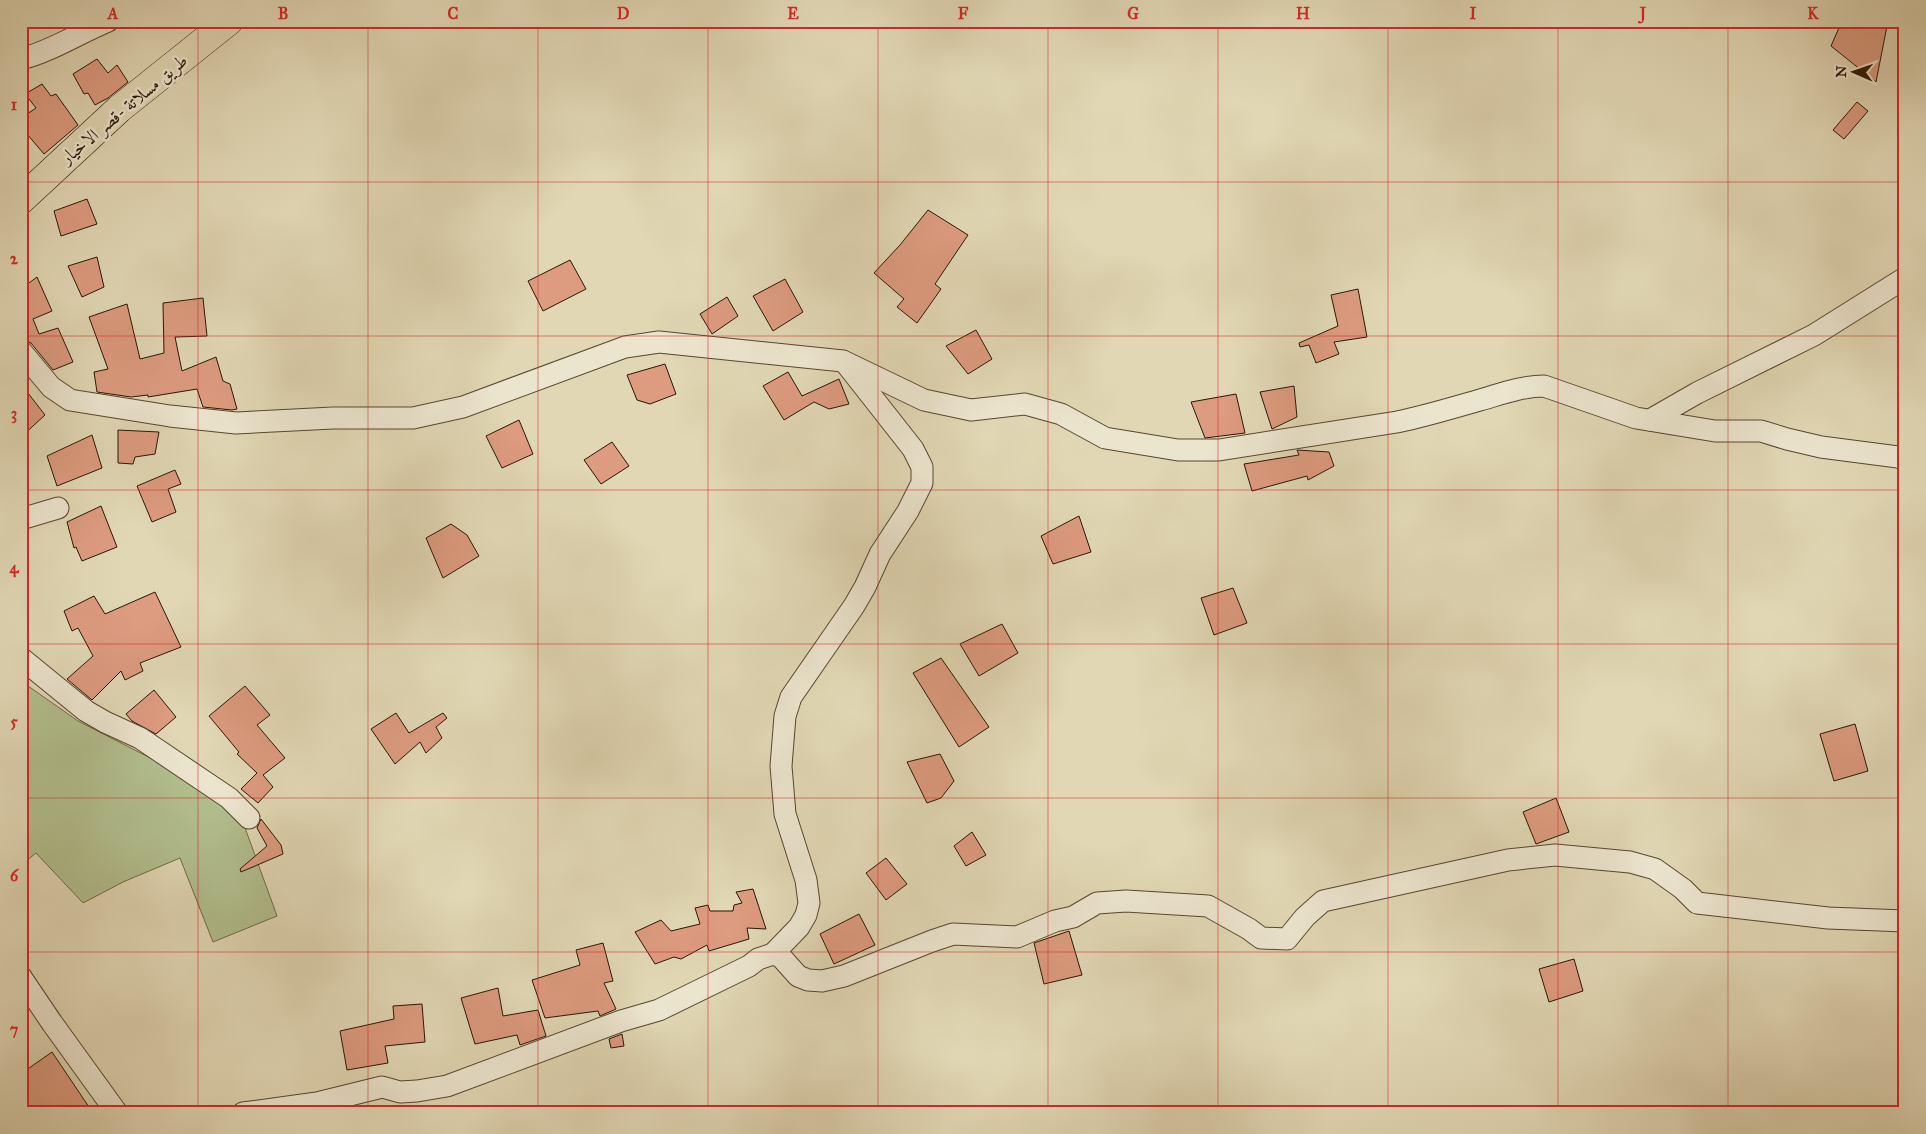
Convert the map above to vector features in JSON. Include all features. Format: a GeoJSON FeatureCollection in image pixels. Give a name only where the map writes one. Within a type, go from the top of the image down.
{"type":"FeatureCollection","features":[{"type":"Feature","properties":{"kind":"main road","name":"طريق مسلاتة -قصر الاخيار"},"geometry":{"type":"LineString","coordinates":[[24,195],[119,109],[229,21]]}},
{"type":"Feature","properties":{"kind":"street"},"geometry":{"type":"LineString","coordinates":[[21,59],[48,50],[108,21]]}},
{"type":"Feature","properties":{"kind":"street"},"geometry":{"type":"LineString","coordinates":[[1650,420],[1715,384],[1814,335],[1905,278]]}},
{"type":"Feature","properties":{"kind":"street"},"geometry":{"type":"LineString","coordinates":[[21,351],[50,387],[70,400],[170,416],[236,423],[333,418],[413,418],[463,406],[625,348],[659,342],[843,361],[924,400],[971,410],[1025,404],[1061,414],[1105,438],[1178,450],[1219,450],[1397,422],[1426,416],[1511,391],[1533,386],[1544,386],[1636,418],[1715,431],[1761,431],[1821,447],[1898,457],[1905,460]]}},
{"type":"Feature","properties":{"kind":"street"},"geometry":{"type":"LineString","coordinates":[[243,1113],[318,1103],[382,1087],[400,1092],[447,1086],[622,1021],[659,1010],[749,966],[758,959],[773,954],[799,926],[806,915],[809,903],[806,880],[785,814],[781,766],[785,716],[791,697],[866,587],[880,554],[908,511],[922,483],[922,467],[913,449],[843,361]]}},
{"type":"Feature","properties":{"kind":"street"},"geometry":{"type":"LineString","coordinates":[[21,520],[58,508]]}},
{"type":"Feature","properties":{"kind":"street"},"geometry":{"type":"LineString","coordinates":[[21,658],[86,711],[140,738],[229,798],[248,818]]}},
{"type":"Feature","properties":{"kind":"street"},"geometry":{"type":"LineString","coordinates":[[773,954],[781,957],[798,976],[808,980],[822,980],[844,976],[953,934],[1017,937],[1055,921],[1073,917],[1097,903],[1126,901],[1208,906],[1261,938],[1287,939],[1323,901],[1508,860],[1554,855],[1630,862],[1656,869],[1683,889],[1697,903],[1828,918],[1905,922]]}},
{"type":"Feature","properties":{"kind":"street"},"geometry":{"type":"LineString","coordinates":[[21,977],[117,1113]]}},
{"type":"Feature","properties":{"kind":"green space"},"geometry":{"type":"Polygon","coordinates":[[[21,681],[78,721],[168,767],[240,814],[277,916],[213,942],[180,858],[123,882],[83,903],[36,853],[21,865],[21,681]]]}},
{"type":"Feature","properties":{"kind":"building"},"geometry":{"type":"Polygon","coordinates":[[[1842,21],[1888,21],[1876,82],[1831,46],[1842,21]]]}},
{"type":"Feature","properties":{"kind":"building"},"geometry":{"type":"Polygon","coordinates":[[[97,59],[108,73],[117,65],[128,82],[108,98],[95,105],[88,93],[84,94],[73,74],[97,59]]]}},
{"type":"Feature","properties":{"kind":"building"},"geometry":{"type":"Polygon","coordinates":[[[42,84],[51,96],[56,94],[78,125],[44,154],[21,127],[21,118],[36,108],[25,94],[42,84]]]}},
{"type":"Feature","properties":{"kind":"building"},"geometry":{"type":"Polygon","coordinates":[[[1857,102],[1868,111],[1844,139],[1833,130],[1857,102]]]}},
{"type":"Feature","properties":{"kind":"building"},"geometry":{"type":"Polygon","coordinates":[[[87,199],[97,224],[61,236],[54,211],[87,199]]]}},
{"type":"Feature","properties":{"kind":"building"},"geometry":{"type":"Polygon","coordinates":[[[928,210],[968,235],[935,284],[941,289],[917,323],[897,307],[904,299],[874,273],[900,245],[928,210]]]}},
{"type":"Feature","properties":{"kind":"building"},"geometry":{"type":"Polygon","coordinates":[[[97,257],[104,287],[82,297],[68,266],[97,257]]]}},
{"type":"Feature","properties":{"kind":"building"},"geometry":{"type":"Polygon","coordinates":[[[570,260],[586,289],[543,311],[528,281],[570,260]]]}},
{"type":"Feature","properties":{"kind":"building"},"geometry":{"type":"Polygon","coordinates":[[[37,277],[52,311],[33,319],[39,334],[58,328],[73,362],[53,370],[31,343],[21,339],[21,289],[37,277]]]}},
{"type":"Feature","properties":{"kind":"building"},"geometry":{"type":"Polygon","coordinates":[[[785,279],[803,312],[773,331],[753,296],[785,279]]]}},
{"type":"Feature","properties":{"kind":"building"},"geometry":{"type":"Polygon","coordinates":[[[1358,289],[1367,337],[1334,342],[1339,354],[1316,363],[1309,345],[1300,347],[1299,343],[1338,326],[1331,295],[1358,289]]]}},
{"type":"Feature","properties":{"kind":"building"},"geometry":{"type":"Polygon","coordinates":[[[727,297],[738,316],[712,334],[700,314],[727,297]]]}},
{"type":"Feature","properties":{"kind":"building"},"geometry":{"type":"Polygon","coordinates":[[[203,298],[207,336],[175,337],[182,371],[216,357],[223,381],[230,384],[237,409],[203,407],[197,389],[148,397],[148,395],[131,397],[97,392],[94,372],[108,369],[89,317],[127,304],[140,359],[164,353],[163,303],[203,298]]]}},
{"type":"Feature","properties":{"kind":"building"},"geometry":{"type":"Polygon","coordinates":[[[976,330],[992,359],[968,374],[946,346],[976,330]]]}},
{"type":"Feature","properties":{"kind":"building"},"geometry":{"type":"Polygon","coordinates":[[[665,364],[676,394],[650,404],[637,400],[627,375],[665,364]]]}},
{"type":"Feature","properties":{"kind":"building"},"geometry":{"type":"Polygon","coordinates":[[[788,372],[802,396],[839,379],[849,404],[829,409],[814,402],[784,420],[763,386],[788,372]]]}},
{"type":"Feature","properties":{"kind":"building"},"geometry":{"type":"Polygon","coordinates":[[[21,384],[45,415],[21,437],[21,384]]]}},
{"type":"Feature","properties":{"kind":"building"},"geometry":{"type":"Polygon","coordinates":[[[1294,386],[1297,417],[1272,429],[1260,392],[1294,386]]]}},
{"type":"Feature","properties":{"kind":"building"},"geometry":{"type":"Polygon","coordinates":[[[1236,394],[1245,433],[1205,438],[1191,402],[1236,394]]]}},
{"type":"Feature","properties":{"kind":"building"},"geometry":{"type":"Polygon","coordinates":[[[519,420],[533,454],[502,468],[486,436],[519,420]]]}},
{"type":"Feature","properties":{"kind":"building"},"geometry":{"type":"Polygon","coordinates":[[[118,430],[159,432],[155,454],[135,457],[133,464],[118,463],[118,430]]]}},
{"type":"Feature","properties":{"kind":"building"},"geometry":{"type":"Polygon","coordinates":[[[92,435],[102,468],[57,486],[47,456],[92,435]]]}},
{"type":"Feature","properties":{"kind":"building"},"geometry":{"type":"Polygon","coordinates":[[[612,442],[629,466],[601,484],[584,460],[612,442]]]}},
{"type":"Feature","properties":{"kind":"building"},"geometry":{"type":"Polygon","coordinates":[[[1297,450],[1329,452],[1334,466],[1308,480],[1307,476],[1252,491],[1244,464],[1299,455],[1297,450]]]}},
{"type":"Feature","properties":{"kind":"building"},"geometry":{"type":"Polygon","coordinates":[[[175,470],[181,484],[168,489],[176,512],[152,522],[137,486],[175,470]]]}},
{"type":"Feature","properties":{"kind":"building"},"geometry":{"type":"Polygon","coordinates":[[[101,506],[117,547],[82,561],[76,547],[74,548],[67,522],[101,506]]]}},
{"type":"Feature","properties":{"kind":"building"},"geometry":{"type":"Polygon","coordinates":[[[1079,516],[1091,552],[1053,564],[1041,536],[1079,516]]]}},
{"type":"Feature","properties":{"kind":"building"},"geometry":{"type":"Polygon","coordinates":[[[451,524],[467,535],[479,556],[443,578],[426,538],[451,524]]]}},
{"type":"Feature","properties":{"kind":"building"},"geometry":{"type":"Polygon","coordinates":[[[1233,588],[1247,623],[1214,635],[1201,598],[1233,588]]]}},
{"type":"Feature","properties":{"kind":"building"},"geometry":{"type":"Polygon","coordinates":[[[155,592],[181,647],[140,663],[143,671],[125,680],[121,671],[92,700],[67,679],[93,656],[78,628],[72,631],[64,611],[94,596],[105,614],[155,592]]]}},
{"type":"Feature","properties":{"kind":"building"},"geometry":{"type":"Polygon","coordinates":[[[1002,624],[1018,653],[979,676],[960,644],[1002,624]]]}},
{"type":"Feature","properties":{"kind":"building"},"geometry":{"type":"Polygon","coordinates":[[[941,658],[989,727],[959,747],[913,673],[941,658]]]}},
{"type":"Feature","properties":{"kind":"building"},"geometry":{"type":"Polygon","coordinates":[[[245,686],[270,715],[257,725],[285,758],[263,775],[273,787],[258,803],[241,789],[257,773],[237,754],[239,752],[209,716],[245,686]]]}},
{"type":"Feature","properties":{"kind":"building"},"geometry":{"type":"Polygon","coordinates":[[[154,690],[176,717],[156,734],[132,721],[126,714],[154,690]]]}},
{"type":"Feature","properties":{"kind":"building"},"geometry":{"type":"Polygon","coordinates":[[[396,713],[409,733],[443,713],[447,718],[436,727],[442,738],[426,753],[420,742],[395,764],[371,729],[396,713]]]}},
{"type":"Feature","properties":{"kind":"building"},"geometry":{"type":"Polygon","coordinates":[[[1855,724],[1868,771],[1834,781],[1820,734],[1855,724]]]}},
{"type":"Feature","properties":{"kind":"building"},"geometry":{"type":"Polygon","coordinates":[[[940,754],[954,781],[941,798],[927,803],[907,762],[940,754]]]}},
{"type":"Feature","properties":{"kind":"building"},"geometry":{"type":"Polygon","coordinates":[[[1556,798],[1569,832],[1536,844],[1523,812],[1556,798]]]}},
{"type":"Feature","properties":{"kind":"building"},"geometry":{"type":"Polygon","coordinates":[[[261,819],[281,845],[283,854],[241,872],[240,869],[267,846],[257,828],[261,819]]]}},
{"type":"Feature","properties":{"kind":"building"},"geometry":{"type":"Polygon","coordinates":[[[972,832],[986,855],[966,866],[954,846],[972,832]]]}},
{"type":"Feature","properties":{"kind":"building"},"geometry":{"type":"Polygon","coordinates":[[[886,858],[907,884],[886,900],[866,873],[886,858]]]}},
{"type":"Feature","properties":{"kind":"building"},"geometry":{"type":"Polygon","coordinates":[[[753,889],[766,929],[747,928],[749,939],[709,951],[707,945],[681,959],[674,957],[655,964],[635,932],[661,920],[671,931],[700,924],[695,908],[708,905],[710,911],[733,911],[734,905],[742,903],[736,892],[753,889]]]}},
{"type":"Feature","properties":{"kind":"building"},"geometry":{"type":"Polygon","coordinates":[[[859,914],[875,945],[834,964],[820,934],[859,914]]]}},
{"type":"Feature","properties":{"kind":"building"},"geometry":{"type":"Polygon","coordinates":[[[1069,931],[1082,975],[1044,984],[1034,943],[1069,931]]]}},
{"type":"Feature","properties":{"kind":"building"},"geometry":{"type":"Polygon","coordinates":[[[603,943],[613,981],[604,983],[616,1009],[600,1016],[598,1011],[545,1018],[532,980],[580,965],[576,950],[603,943]]]}},
{"type":"Feature","properties":{"kind":"building"},"geometry":{"type":"Polygon","coordinates":[[[1574,959],[1583,991],[1549,1002],[1539,969],[1574,959]]]}},
{"type":"Feature","properties":{"kind":"building"},"geometry":{"type":"Polygon","coordinates":[[[498,988],[503,1016],[538,1010],[546,1036],[520,1045],[517,1035],[475,1044],[461,998],[498,988]]]}},
{"type":"Feature","properties":{"kind":"building"},"geometry":{"type":"Polygon","coordinates":[[[422,1004],[425,1042],[385,1046],[388,1063],[347,1070],[340,1031],[394,1019],[393,1006],[422,1004]]]}},
{"type":"Feature","properties":{"kind":"building"},"geometry":{"type":"Polygon","coordinates":[[[622,1034],[624,1046],[611,1048],[609,1039],[622,1034]]]}},
{"type":"Feature","properties":{"kind":"building"},"geometry":{"type":"Polygon","coordinates":[[[52,1052],[93,1113],[21,1113],[21,1084],[27,1080],[22,1073],[52,1052]]]}}]}
